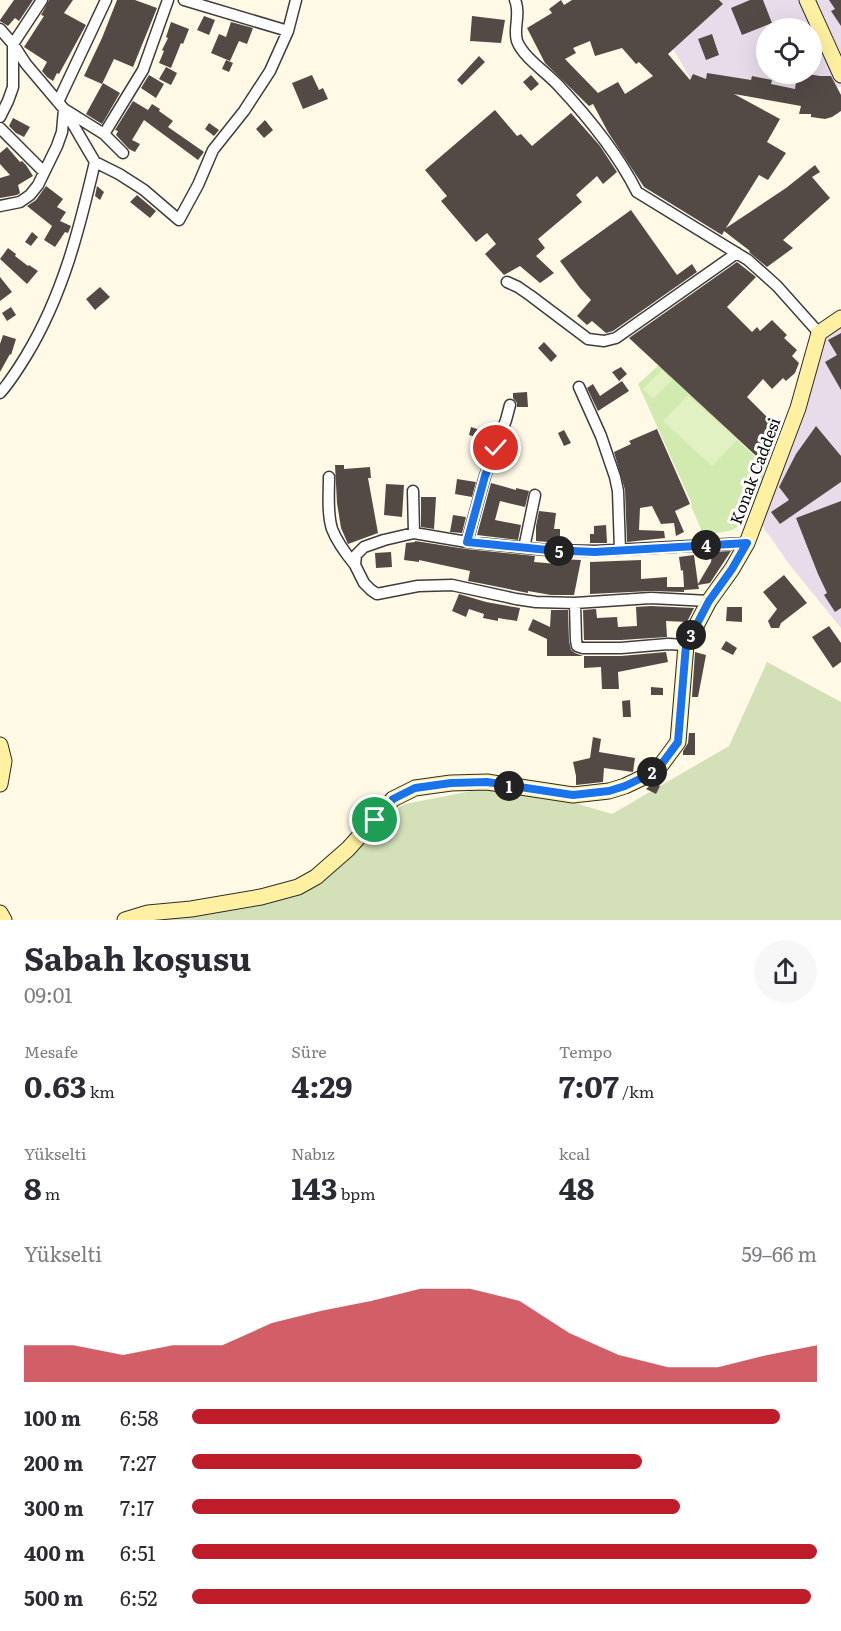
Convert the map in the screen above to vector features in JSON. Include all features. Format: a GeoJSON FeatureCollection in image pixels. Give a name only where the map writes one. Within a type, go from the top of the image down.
{"type":"FeatureCollection","features":[{"type":"Feature","properties":{"kind":"street"},"geometry":{"type":"LineString","coordinates":[[0,117],[13,87],[13,44],[42,0]]}},
{"type":"Feature","properties":{"kind":"street"},"geometry":{"type":"LineString","coordinates":[[0,206],[20,202],[38,185],[62,132],[61,106],[106,0]]}},
{"type":"Feature","properties":{"kind":"street"},"geometry":{"type":"LineString","coordinates":[[104,134],[143,70],[168,0]]}},
{"type":"Feature","properties":{"kind":"street"},"geometry":{"type":"LineString","coordinates":[[184,0],[288,31]]}},
{"type":"Feature","properties":{"kind":"street"},"geometry":{"type":"LineString","coordinates":[[0,29],[61,106],[95,162],[144,190],[179,220],[213,150],[244,111],[270,71],[288,31],[296,0]]}},
{"type":"Feature","properties":{"kind":"street"},"geometry":{"type":"LineString","coordinates":[[515,0],[518,11],[516,35],[518,42],[527,55],[599,131],[638,192],[748,260],[777,286],[819,333],[841,318]]}},
{"type":"Feature","properties":{"kind":"street"},"geometry":{"type":"LineString","coordinates":[[807,0],[841,75]]}},
{"type":"Feature","properties":{"kind":"street"},"geometry":{"type":"LineString","coordinates":[[61,106],[104,134],[123,153]]}},
{"type":"Feature","properties":{"kind":"street"},"geometry":{"type":"LineString","coordinates":[[0,128],[44,172]]}},
{"type":"Feature","properties":{"kind":"street"},"geometry":{"type":"LineString","coordinates":[[0,393],[10,382],[29,350],[57,295],[69,264],[95,162]]}},
{"type":"Feature","properties":{"kind":"street"},"geometry":{"type":"LineString","coordinates":[[507,282],[531,296],[588,339],[604,340],[616,338],[737,254]]}},
{"type":"Feature","properties":{"kind":"street","name":"Konak Caddesi"},"geometry":{"type":"LineString","coordinates":[[125,920],[148,913],[191,909],[261,897],[298,887],[316,877],[348,849],[393,799],[415,788],[451,783],[487,782],[573,795],[609,791],[625,786],[646,776],[661,765],[678,742],[686,645],[709,601],[747,543],[798,408],[819,333]]}},
{"type":"Feature","properties":{"kind":"street"},"geometry":{"type":"LineString","coordinates":[[579,387],[601,436],[615,477],[618,491],[620,550]]}},
{"type":"Feature","properties":{"kind":"street"},"geometry":{"type":"LineString","coordinates":[[467,542],[485,476],[510,405]]}},
{"type":"Feature","properties":{"kind":"street"},"geometry":{"type":"LineString","coordinates":[[329,477],[328,500],[332,528],[364,583],[377,594],[418,586],[452,585],[516,599],[575,603],[651,598],[709,601]]}},
{"type":"Feature","properties":{"kind":"street"},"geometry":{"type":"LineString","coordinates":[[413,491],[414,533]]}},
{"type":"Feature","properties":{"kind":"street"},"geometry":{"type":"LineString","coordinates":[[524,548],[534,495]]}},
{"type":"Feature","properties":{"kind":"street"},"geometry":{"type":"LineString","coordinates":[[355,565],[356,555],[363,547],[414,533],[524,548],[595,552],[747,543]]}},
{"type":"Feature","properties":{"kind":"street"},"geometry":{"type":"LineString","coordinates":[[575,603],[576,640],[578,646],[583,648],[686,645]]}},
{"type":"Feature","properties":{"kind":"street"},"geometry":{"type":"LineString","coordinates":[[0,745],[4,761],[0,784]]}},
{"type":"Feature","properties":{"kind":"street"},"geometry":{"type":"LineString","coordinates":[[0,913],[4,920]]}},
{"type":"Feature","properties":{"kind":"shaded area"},"geometry":{"type":"Polygon","coordinates":[[[663,0],[841,0],[841,87],[700,95],[661,28],[663,0]]]}},
{"type":"Feature","properties":{"kind":"shaded area"},"geometry":{"type":"Polygon","coordinates":[[[841,318],[841,628],[789,564],[757,518],[819,333],[841,318]]]}},
{"type":"Feature","properties":{"kind":"green space"},"geometry":{"type":"Polygon","coordinates":[[[659,365],[766,467],[758,492],[748,512],[732,530],[703,534],[692,504],[638,384],[659,365]]]}},
{"type":"Feature","properties":{"kind":"green space"},"geometry":{"type":"Polygon","coordinates":[[[662,370],[672,380],[653,399],[643,389],[662,370]]]}},
{"type":"Feature","properties":{"kind":"green space"},"geometry":{"type":"Polygon","coordinates":[[[688,395],[737,440],[712,466],[663,421],[688,395]]]}},
{"type":"Feature","properties":{"kind":"green space"},"geometry":{"type":"Polygon","coordinates":[[[767,662],[841,702],[841,920],[153,920],[267,904],[303,893],[350,854],[391,812],[405,804],[482,789],[555,797],[612,814],[729,746],[767,662]]]}},
{"type":"Feature","properties":{"kind":"building"},"geometry":{"type":"Polygon","coordinates":[[[14,0],[33,0],[19,21],[15,18],[8,26],[0,20],[14,0]]]}},
{"type":"Feature","properties":{"kind":"building"},"geometry":{"type":"Polygon","coordinates":[[[49,0],[73,0],[64,13],[86,25],[53,81],[42,71],[47,62],[24,47],[44,16],[41,15],[49,0]]]}},
{"type":"Feature","properties":{"kind":"building"},"geometry":{"type":"Polygon","coordinates":[[[117,0],[135,0],[157,8],[133,67],[114,59],[102,84],[84,76],[117,0]]]}},
{"type":"Feature","properties":{"kind":"building"},"geometry":{"type":"Polygon","coordinates":[[[561,0],[564,5],[572,0],[719,0],[723,4],[668,54],[690,80],[693,74],[706,79],[707,73],[751,80],[752,76],[756,77],[756,84],[771,84],[795,89],[796,84],[822,84],[822,76],[831,76],[841,95],[841,111],[825,119],[811,117],[811,114],[799,114],[801,106],[734,94],[780,119],[767,142],[786,153],[768,180],[759,175],[726,228],[786,188],[815,165],[820,172],[812,177],[830,198],[783,240],[793,248],[767,267],[724,231],[722,235],[644,187],[608,132],[593,104],[589,106],[545,63],[527,28],[552,13],[549,9],[561,0]],[[590,41],[573,48],[576,53],[565,59],[598,93],[618,82],[625,94],[653,76],[639,62],[636,64],[622,48],[595,56],[590,41]]]}},
{"type":"Feature","properties":{"kind":"building"},"geometry":{"type":"Polygon","coordinates":[[[750,0],[763,0],[770,18],[756,18],[756,29],[742,35],[731,8],[750,0]]]}},
{"type":"Feature","properties":{"kind":"building"},"geometry":{"type":"Polygon","coordinates":[[[829,0],[841,0],[841,26],[831,11],[835,9],[829,0]]]}},
{"type":"Feature","properties":{"kind":"building"},"geometry":{"type":"Polygon","coordinates":[[[204,16],[215,20],[209,35],[197,30],[204,16]]]}},
{"type":"Feature","properties":{"kind":"building"},"geometry":{"type":"Polygon","coordinates":[[[472,16],[505,20],[501,43],[470,41],[472,16]]]}},
{"type":"Feature","properties":{"kind":"building"},"geometry":{"type":"Polygon","coordinates":[[[171,22],[189,29],[171,68],[159,63],[171,22]]]}},
{"type":"Feature","properties":{"kind":"building"},"geometry":{"type":"Polygon","coordinates":[[[231,22],[253,28],[247,44],[239,41],[230,61],[211,53],[219,34],[226,37],[231,22]]]}},
{"type":"Feature","properties":{"kind":"building"},"geometry":{"type":"Polygon","coordinates":[[[712,34],[719,55],[706,60],[698,39],[712,34]]]}},
{"type":"Feature","properties":{"kind":"building"},"geometry":{"type":"Polygon","coordinates":[[[479,56],[485,62],[462,85],[457,80],[479,56]]]}},
{"type":"Feature","properties":{"kind":"building"},"geometry":{"type":"Polygon","coordinates":[[[226,60],[233,63],[229,72],[222,69],[226,60]]]}},
{"type":"Feature","properties":{"kind":"building"},"geometry":{"type":"Polygon","coordinates":[[[166,67],[177,73],[171,85],[159,79],[166,67]]]}},
{"type":"Feature","properties":{"kind":"building"},"geometry":{"type":"Polygon","coordinates":[[[149,75],[164,84],[156,98],[141,88],[149,75]]]}},
{"type":"Feature","properties":{"kind":"building"},"geometry":{"type":"Polygon","coordinates":[[[312,75],[319,90],[323,88],[328,99],[303,109],[292,83],[312,75]]]}},
{"type":"Feature","properties":{"kind":"building"},"geometry":{"type":"Polygon","coordinates":[[[531,75],[539,84],[531,91],[523,82],[531,75]]]}},
{"type":"Feature","properties":{"kind":"building"},"geometry":{"type":"Polygon","coordinates":[[[103,83],[120,93],[102,124],[86,114],[103,83]]]}},
{"type":"Feature","properties":{"kind":"building"},"geometry":{"type":"Polygon","coordinates":[[[133,101],[148,110],[152,104],[160,109],[159,111],[173,121],[168,127],[204,152],[198,160],[144,120],[132,140],[140,144],[135,152],[129,149],[116,135],[118,131],[115,130],[133,101]]]}},
{"type":"Feature","properties":{"kind":"building"},"geometry":{"type":"Polygon","coordinates":[[[495,110],[517,136],[521,134],[532,146],[571,113],[600,146],[617,172],[603,184],[597,176],[576,195],[582,202],[538,239],[545,248],[536,256],[554,273],[540,283],[520,266],[504,275],[485,254],[496,244],[487,233],[476,242],[441,201],[447,196],[425,170],[495,110]]]}},
{"type":"Feature","properties":{"kind":"building"},"geometry":{"type":"Polygon","coordinates":[[[13,118],[30,127],[24,137],[9,126],[13,118]]]}},
{"type":"Feature","properties":{"kind":"building"},"geometry":{"type":"Polygon","coordinates":[[[265,120],[273,130],[264,138],[256,129],[265,120]]]}},
{"type":"Feature","properties":{"kind":"building"},"geometry":{"type":"Polygon","coordinates":[[[209,123],[219,130],[214,136],[205,129],[209,123]]]}},
{"type":"Feature","properties":{"kind":"building"},"geometry":{"type":"Polygon","coordinates":[[[7,147],[20,162],[26,165],[33,176],[18,185],[20,193],[17,195],[0,198],[0,178],[10,175],[0,164],[0,153],[7,147]]]}},
{"type":"Feature","properties":{"kind":"building"},"geometry":{"type":"Polygon","coordinates":[[[46,186],[63,199],[57,207],[66,212],[60,221],[71,226],[68,233],[65,232],[55,247],[44,240],[52,226],[27,206],[36,200],[46,186]]]}},
{"type":"Feature","properties":{"kind":"building"},"geometry":{"type":"Polygon","coordinates":[[[97,186],[104,192],[100,200],[95,196],[97,186]]]}},
{"type":"Feature","properties":{"kind":"building"},"geometry":{"type":"Polygon","coordinates":[[[137,195],[156,211],[150,218],[130,202],[137,195]]]}},
{"type":"Feature","properties":{"kind":"building"},"geometry":{"type":"Polygon","coordinates":[[[631,210],[677,275],[692,264],[697,272],[613,331],[606,333],[592,321],[587,325],[577,316],[591,300],[560,261],[631,210]]]}},
{"type":"Feature","properties":{"kind":"building"},"geometry":{"type":"Polygon","coordinates":[[[32,232],[38,237],[31,246],[25,242],[32,232]]]}},
{"type":"Feature","properties":{"kind":"building"},"geometry":{"type":"Polygon","coordinates":[[[8,248],[28,266],[38,271],[27,284],[0,259],[8,248]]]}},
{"type":"Feature","properties":{"kind":"building"},"geometry":{"type":"Polygon","coordinates":[[[737,262],[756,277],[727,307],[752,332],[757,327],[760,331],[772,320],[787,335],[784,338],[797,350],[792,356],[799,363],[795,373],[786,381],[783,378],[772,389],[763,379],[747,397],[779,429],[766,465],[629,338],[737,262]]]}},
{"type":"Feature","properties":{"kind":"building"},"geometry":{"type":"Polygon","coordinates":[[[0,277],[12,292],[0,301],[0,277]]]}},
{"type":"Feature","properties":{"kind":"building"},"geometry":{"type":"Polygon","coordinates":[[[100,287],[110,297],[95,310],[86,299],[100,287]]]}},
{"type":"Feature","properties":{"kind":"building"},"geometry":{"type":"Polygon","coordinates":[[[11,307],[16,315],[7,321],[2,313],[11,307]]]}},
{"type":"Feature","properties":{"kind":"building"},"geometry":{"type":"Polygon","coordinates":[[[841,333],[841,390],[825,362],[837,355],[828,340],[841,333]]]}},
{"type":"Feature","properties":{"kind":"building"},"geometry":{"type":"Polygon","coordinates":[[[3,335],[16,339],[11,355],[0,372],[0,344],[3,335]]]}},
{"type":"Feature","properties":{"kind":"building"},"geometry":{"type":"Polygon","coordinates":[[[544,342],[557,356],[551,362],[538,348],[544,342]]]}},
{"type":"Feature","properties":{"kind":"building"},"geometry":{"type":"Polygon","coordinates":[[[621,367],[627,374],[619,381],[612,372],[621,367]]]}},
{"type":"Feature","properties":{"kind":"building"},"geometry":{"type":"Polygon","coordinates":[[[622,381],[629,391],[598,411],[587,388],[593,384],[600,396],[622,381]]]}},
{"type":"Feature","properties":{"kind":"building"},"geometry":{"type":"Polygon","coordinates":[[[527,392],[528,407],[517,407],[513,393],[527,392]]]}},
{"type":"Feature","properties":{"kind":"building"},"geometry":{"type":"Polygon","coordinates":[[[816,426],[841,456],[841,482],[780,524],[771,512],[789,500],[779,487],[796,454],[816,426]]]}},
{"type":"Feature","properties":{"kind":"building"},"geometry":{"type":"Polygon","coordinates":[[[471,427],[486,432],[484,439],[469,435],[471,427]]]}},
{"type":"Feature","properties":{"kind":"building"},"geometry":{"type":"Polygon","coordinates":[[[657,429],[690,504],[675,511],[684,532],[676,536],[674,523],[661,524],[652,506],[640,508],[639,530],[664,531],[665,538],[627,542],[625,490],[614,452],[631,444],[629,441],[657,429]]]}},
{"type":"Feature","properties":{"kind":"building"},"geometry":{"type":"Polygon","coordinates":[[[564,430],[571,443],[564,446],[558,433],[564,430]]]}},
{"type":"Feature","properties":{"kind":"building"},"geometry":{"type":"Polygon","coordinates":[[[335,465],[344,465],[344,469],[370,467],[371,478],[368,478],[378,533],[348,544],[341,528],[335,465]]]}},
{"type":"Feature","properties":{"kind":"building"},"geometry":{"type":"Polygon","coordinates":[[[457,479],[476,482],[472,497],[455,494],[457,479]]]}},
{"type":"Feature","properties":{"kind":"building"},"geometry":{"type":"Polygon","coordinates":[[[491,483],[529,491],[525,507],[500,501],[495,520],[521,525],[518,540],[477,535],[491,483]]]}},
{"type":"Feature","properties":{"kind":"building"},"geometry":{"type":"Polygon","coordinates":[[[386,484],[404,485],[402,517],[384,515],[386,484]]]}},
{"type":"Feature","properties":{"kind":"building"},"geometry":{"type":"Polygon","coordinates":[[[421,497],[436,497],[434,529],[421,527],[421,497]]]}},
{"type":"Feature","properties":{"kind":"building"},"geometry":{"type":"Polygon","coordinates":[[[841,501],[841,608],[835,612],[824,595],[827,593],[796,518],[841,501]]]}},
{"type":"Feature","properties":{"kind":"building"},"geometry":{"type":"Polygon","coordinates":[[[539,511],[556,513],[554,529],[560,529],[560,543],[536,541],[539,511]]]}},
{"type":"Feature","properties":{"kind":"building"},"geometry":{"type":"Polygon","coordinates":[[[453,515],[466,517],[462,533],[450,532],[453,515]]]}},
{"type":"Feature","properties":{"kind":"building"},"geometry":{"type":"Polygon","coordinates":[[[606,525],[607,543],[590,543],[590,534],[594,534],[594,526],[606,525]]]}},
{"type":"Feature","properties":{"kind":"building"},"geometry":{"type":"Polygon","coordinates":[[[415,541],[535,556],[534,562],[558,564],[558,559],[581,560],[574,595],[551,595],[528,591],[528,593],[468,581],[470,571],[419,560],[419,562],[404,560],[406,543],[415,541]]]}},
{"type":"Feature","properties":{"kind":"building"},"geometry":{"type":"Polygon","coordinates":[[[731,551],[710,583],[698,585],[699,589],[684,590],[684,592],[590,594],[590,562],[641,560],[641,579],[667,577],[667,587],[684,587],[683,570],[681,571],[679,557],[694,555],[698,584],[711,562],[712,552],[731,551]]]}},
{"type":"Feature","properties":{"kind":"building"},"geometry":{"type":"Polygon","coordinates":[[[391,552],[392,567],[376,568],[375,553],[391,552]]]}},
{"type":"Feature","properties":{"kind":"building"},"geometry":{"type":"Polygon","coordinates":[[[784,575],[807,603],[781,623],[779,628],[771,628],[768,621],[777,609],[763,592],[784,575]]]}},
{"type":"Feature","properties":{"kind":"building"},"geometry":{"type":"Polygon","coordinates":[[[459,594],[520,608],[517,621],[483,618],[484,614],[469,609],[466,617],[452,611],[459,594]]]}},
{"type":"Feature","properties":{"kind":"building"},"geometry":{"type":"Polygon","coordinates":[[[636,607],[694,608],[687,622],[666,621],[667,637],[584,640],[583,610],[596,609],[597,618],[617,617],[618,627],[637,626],[636,607]]]}},
{"type":"Feature","properties":{"kind":"building"},"geometry":{"type":"Polygon","coordinates":[[[727,607],[742,607],[742,622],[726,621],[727,607]]]}},
{"type":"Feature","properties":{"kind":"building"},"geometry":{"type":"Polygon","coordinates":[[[551,610],[568,610],[571,650],[583,656],[547,656],[547,639],[528,630],[533,619],[550,627],[551,610]]]}},
{"type":"Feature","properties":{"kind":"building"},"geometry":{"type":"Polygon","coordinates":[[[829,626],[841,643],[841,662],[833,668],[812,637],[829,626]]]}},
{"type":"Feature","properties":{"kind":"building"},"geometry":{"type":"Polygon","coordinates":[[[726,641],[737,648],[733,655],[721,649],[726,641]]]}},
{"type":"Feature","properties":{"kind":"building"},"geometry":{"type":"Polygon","coordinates":[[[666,652],[668,662],[618,672],[619,689],[602,689],[601,667],[584,668],[584,656],[621,656],[666,652]]]}},
{"type":"Feature","properties":{"kind":"building"},"geometry":{"type":"Polygon","coordinates":[[[695,652],[706,655],[698,697],[692,697],[695,652]]]}},
{"type":"Feature","properties":{"kind":"building"},"geometry":{"type":"Polygon","coordinates":[[[651,687],[663,688],[663,695],[651,695],[651,687]]]}},
{"type":"Feature","properties":{"kind":"building"},"geometry":{"type":"Polygon","coordinates":[[[630,700],[631,717],[623,717],[622,701],[630,700]]]}},
{"type":"Feature","properties":{"kind":"building"},"geometry":{"type":"Polygon","coordinates":[[[689,733],[695,733],[695,755],[683,755],[688,743],[689,733]]]}},
{"type":"Feature","properties":{"kind":"building"},"geometry":{"type":"Polygon","coordinates":[[[593,737],[601,739],[599,752],[635,758],[633,772],[604,768],[603,782],[576,785],[573,762],[590,758],[593,737]]]}},
{"type":"Feature","properties":{"kind":"building"},"geometry":{"type":"Polygon","coordinates":[[[654,782],[660,786],[656,794],[646,789],[654,782]]]}},
{"type":"Feature","properties":{"kind":"route"},"geometry":{"type":"LineString","coordinates":[[375,820],[393,799],[415,788],[451,783],[487,782],[573,795],[609,791],[625,786],[646,776],[661,765],[678,742],[686,645],[709,601],[747,543],[595,552],[467,542],[485,476],[496,448]]}}]}
